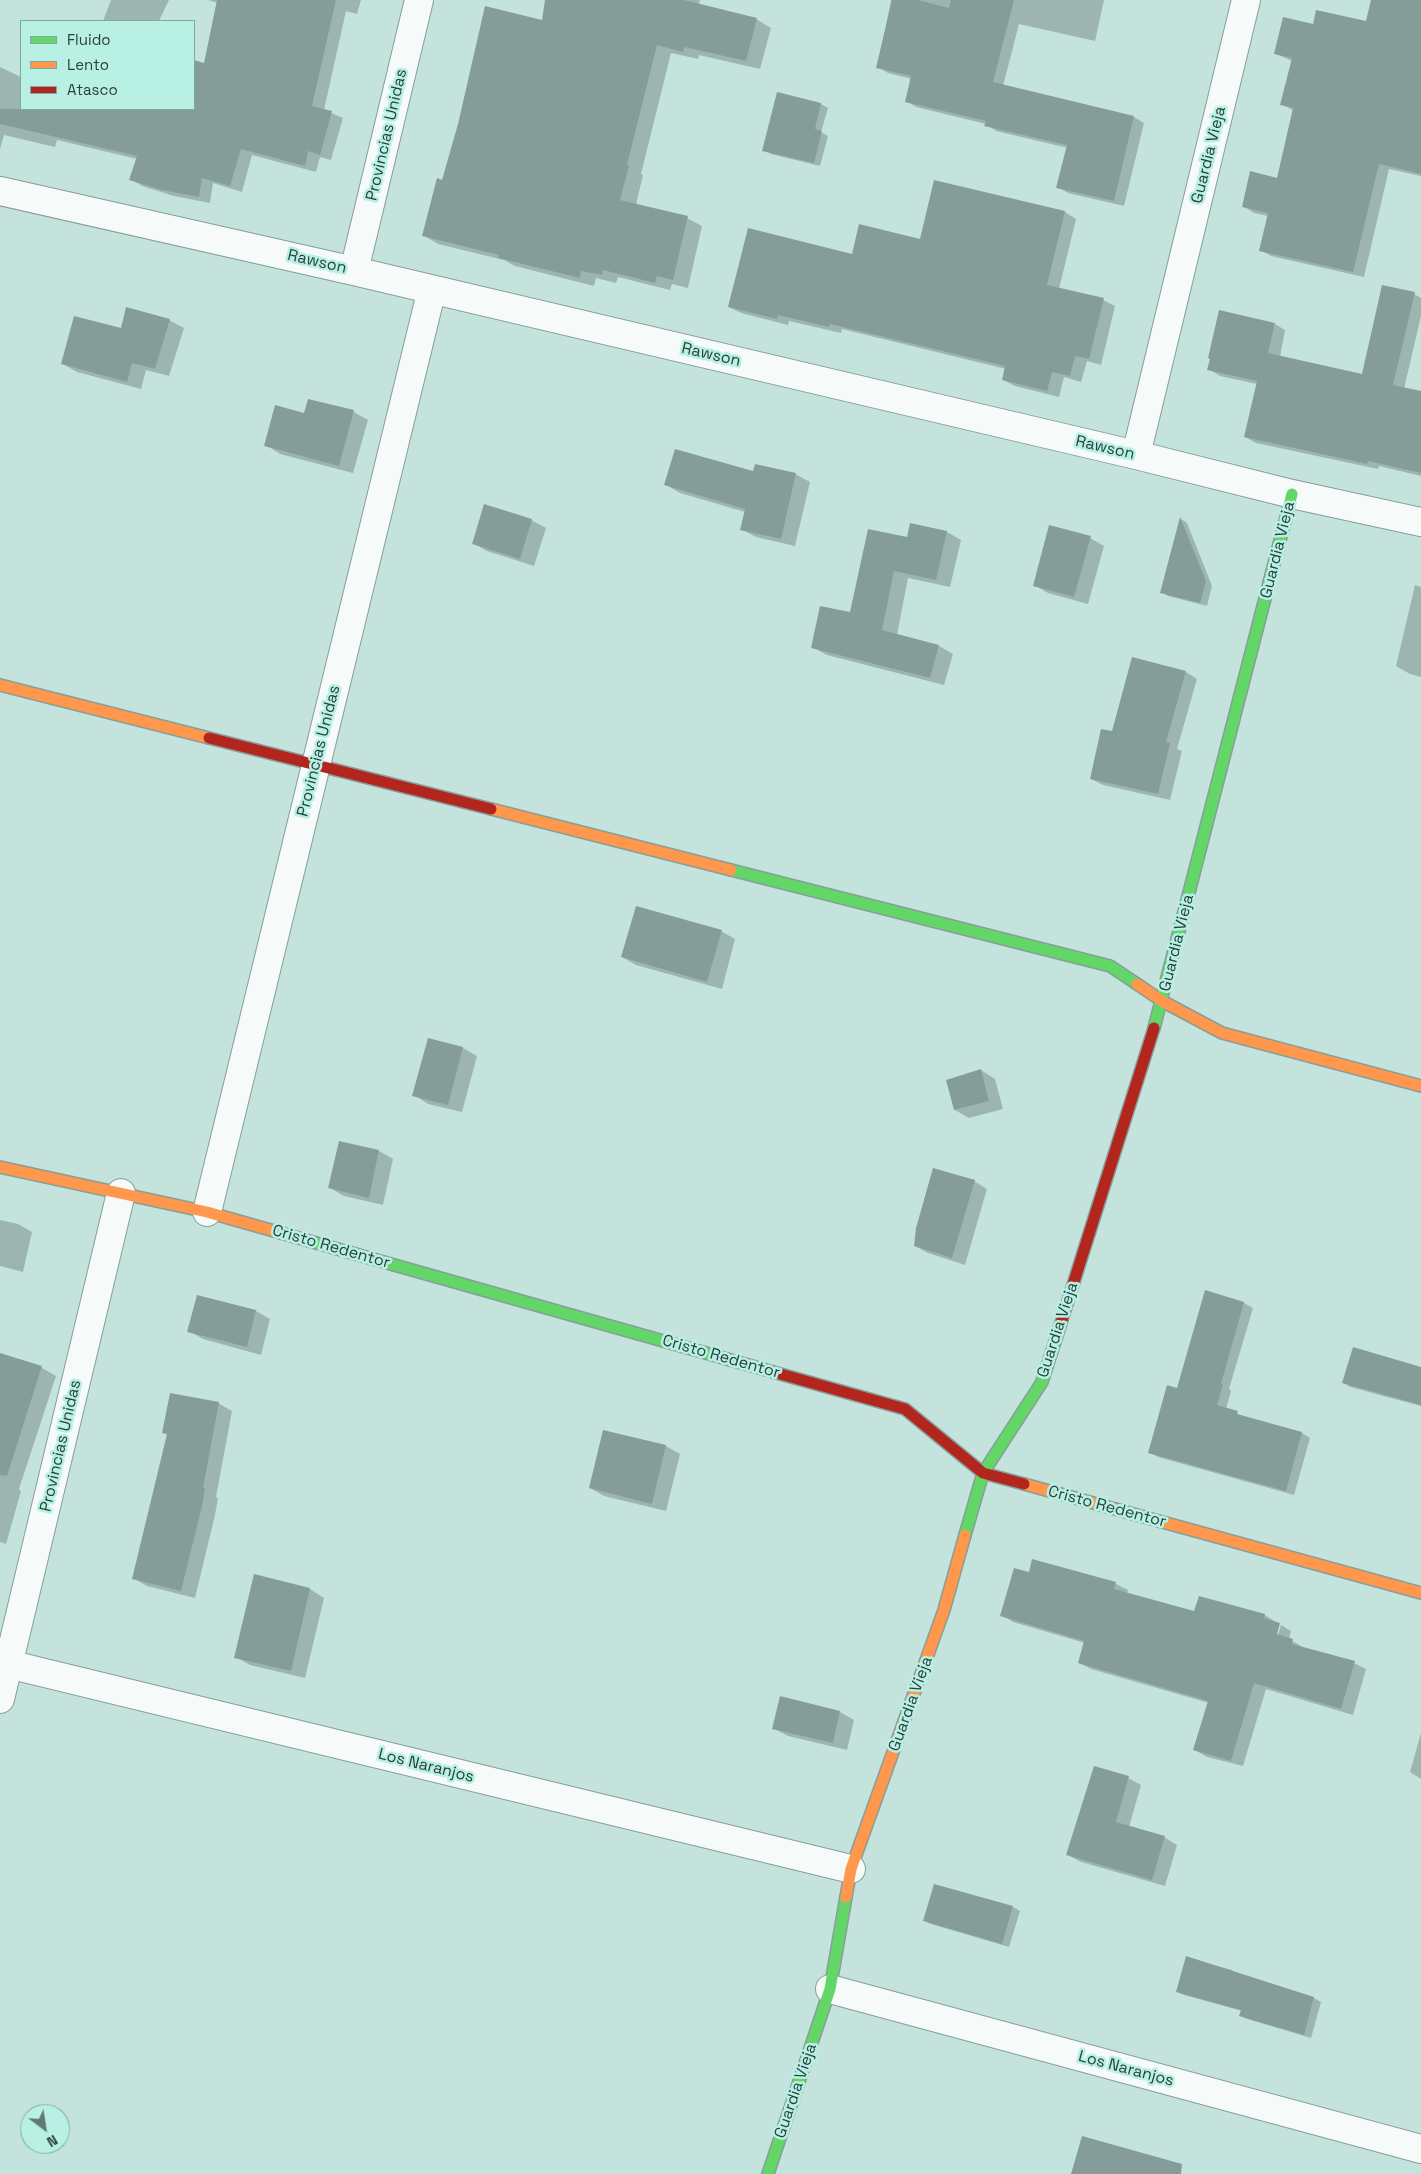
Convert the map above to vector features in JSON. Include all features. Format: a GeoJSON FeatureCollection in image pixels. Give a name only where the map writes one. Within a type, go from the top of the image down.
{"type":"FeatureCollection","features":[{"type":"Feature","properties":{"kind":"street","name":"Provincias Unidas"},"geometry":{"type":"LineString","coordinates":[[354,271],[419,0]]}},
{"type":"Feature","properties":{"kind":"street","name":"Guardia Vieja"},"geometry":{"type":"LineString","coordinates":[[1136,455],[1246,0]]}},
{"type":"Feature","properties":{"kind":"street","name":"Rawson"},"geometry":{"type":"LineString","coordinates":[[0,191],[354,271],[1136,455],[1292,494],[1421,522]]}},
{"type":"Feature","properties":{"kind":"street","name":"Provincias Unidas"},"geometry":{"type":"LineString","coordinates":[[207,1212],[432,290]]}},
{"type":"Feature","properties":{"kind":"street","name":"Guardia Vieja"},"geometry":{"type":"LineString","coordinates":[[768,2174],[830,1989],[851,1869],[944,1610],[983,1473],[1042,1382],[1162,1001],[1292,494]]}},
{"type":"Feature","properties":{"kind":"street"},"geometry":{"type":"LineString","coordinates":[[0,685],[1110,966],[1162,1001],[1222,1032],[1421,1086]]}},
{"type":"Feature","properties":{"kind":"street","name":"Cristo Redentor"},"geometry":{"type":"LineString","coordinates":[[0,1167],[207,1212],[905,1409],[983,1473],[1421,1593]]}},
{"type":"Feature","properties":{"kind":"street","name":"Provincias Unidas"},"geometry":{"type":"LineString","coordinates":[[0,1699],[4,1663],[121,1193]]}},
{"type":"Feature","properties":{"kind":"street","name":"Los Naranjos"},"geometry":{"type":"LineString","coordinates":[[4,1663],[851,1869]]}},
{"type":"Feature","properties":{"kind":"street","name":"Los Naranjos"},"geometry":{"type":"LineString","coordinates":[[830,1989],[1421,2148]]}},
{"type":"Feature","properties":{"kind":"building"},"geometry":{"type":"Polygon","coordinates":[[[217,0],[336,0],[312,106],[332,111],[320,155],[308,151],[305,166],[241,149],[230,186],[202,178],[199,197],[162,190],[129,180],[137,156],[0,124],[0,109],[195,110],[195,60],[204,63],[217,0]]]}},
{"type":"Feature","properties":{"kind":"building"},"geometry":{"type":"Polygon","coordinates":[[[545,0],[684,0],[757,18],[746,61],[684,47],[683,52],[657,45],[620,200],[688,216],[673,280],[657,276],[655,283],[603,270],[602,275],[581,271],[580,278],[498,258],[499,255],[422,236],[437,178],[442,180],[458,124],[485,6],[542,20],[545,0]]]}},
{"type":"Feature","properties":{"kind":"building"},"geometry":{"type":"Polygon","coordinates":[[[892,0],[918,0],[949,8],[951,0],[1014,0],[993,82],[1134,116],[1114,201],[1056,188],[1067,145],[984,126],[986,121],[905,102],[911,76],[876,68],[892,0]]]}},
{"type":"Feature","properties":{"kind":"building"},"geometry":{"type":"Polygon","coordinates":[[[1371,0],[1421,0],[1421,174],[1379,164],[1353,272],[1259,251],[1268,213],[1242,207],[1250,171],[1277,178],[1293,108],[1280,105],[1292,58],[1274,54],[1283,17],[1313,24],[1316,10],[1366,21],[1371,0]]]}},
{"type":"Feature","properties":{"kind":"building"},"geometry":{"type":"Polygon","coordinates":[[[777,92],[821,103],[815,129],[822,131],[814,163],[762,151],[777,92]]]}},
{"type":"Feature","properties":{"kind":"building"},"geometry":{"type":"Polygon","coordinates":[[[934,180],[1065,211],[1047,285],[1104,298],[1089,359],[1075,356],[1070,376],[1052,372],[1047,391],[1002,380],[1005,366],[830,324],[829,327],[778,315],[777,319],[728,307],[748,228],[852,254],[859,224],[920,239],[934,180]]]}},
{"type":"Feature","properties":{"kind":"building"},"geometry":{"type":"Polygon","coordinates":[[[1382,285],[1415,292],[1393,385],[1421,391],[1421,473],[1368,461],[1367,464],[1244,437],[1257,381],[1207,370],[1219,310],[1275,323],[1268,353],[1362,374],[1382,285]]]}},
{"type":"Feature","properties":{"kind":"building"},"geometry":{"type":"Polygon","coordinates":[[[126,307],[170,319],[155,369],[132,363],[127,382],[61,364],[74,316],[121,328],[126,307]]]}},
{"type":"Feature","properties":{"kind":"building"},"geometry":{"type":"Polygon","coordinates":[[[308,399],[354,410],[339,466],[264,446],[275,405],[304,413],[308,399]]]}},
{"type":"Feature","properties":{"kind":"building"},"geometry":{"type":"Polygon","coordinates":[[[675,449],[753,471],[755,464],[796,473],[781,539],[740,530],[745,509],[664,485],[675,449]]]}},
{"type":"Feature","properties":{"kind":"building"},"geometry":{"type":"Polygon","coordinates":[[[484,504],[532,519],[520,559],[472,544],[484,504]]]}},
{"type":"Feature","properties":{"kind":"building"},"geometry":{"type":"Polygon","coordinates":[[[1180,517],[1206,581],[1200,603],[1160,593],[1180,517]]]}},
{"type":"Feature","properties":{"kind":"building"},"geometry":{"type":"Polygon","coordinates":[[[910,523],[947,531],[936,580],[894,571],[882,630],[939,645],[930,678],[811,648],[820,606],[850,612],[868,529],[907,537],[910,523]]]}},
{"type":"Feature","properties":{"kind":"building"},"geometry":{"type":"Polygon","coordinates":[[[1049,525],[1091,536],[1074,597],[1033,586],[1049,525]]]}},
{"type":"Feature","properties":{"kind":"building"},"geometry":{"type":"Polygon","coordinates":[[[1132,657],[1186,671],[1166,742],[1170,743],[1158,794],[1090,779],[1101,729],[1112,731],[1132,657]]]}},
{"type":"Feature","properties":{"kind":"building"},"geometry":{"type":"Polygon","coordinates":[[[636,906],[722,930],[707,982],[621,957],[636,906]]]}},
{"type":"Feature","properties":{"kind":"building"},"geometry":{"type":"Polygon","coordinates":[[[428,1038],[463,1047],[448,1105],[412,1096],[428,1038]]]}},
{"type":"Feature","properties":{"kind":"building"},"geometry":{"type":"Polygon","coordinates":[[[981,1069],[989,1101],[954,1110],[946,1080],[981,1069]]]}},
{"type":"Feature","properties":{"kind":"building"},"geometry":{"type":"Polygon","coordinates":[[[339,1141],[379,1150],[369,1198],[328,1188],[339,1141]]]}},
{"type":"Feature","properties":{"kind":"building"},"geometry":{"type":"Polygon","coordinates":[[[933,1168],[975,1180],[952,1258],[914,1246],[916,1228],[933,1168]]]}},
{"type":"Feature","properties":{"kind":"building"},"geometry":{"type":"Polygon","coordinates":[[[1205,1290],[1244,1302],[1217,1405],[1238,1411],[1237,1414],[1302,1432],[1286,1491],[1148,1453],[1167,1385],[1177,1388],[1205,1290]]]}},
{"type":"Feature","properties":{"kind":"building"},"geometry":{"type":"Polygon","coordinates":[[[197,1295],[256,1310],[247,1347],[187,1332],[197,1295]]]}},
{"type":"Feature","properties":{"kind":"building"},"geometry":{"type":"Polygon","coordinates":[[[1353,1347],[1421,1367],[1421,1405],[1342,1383],[1353,1347]]]}},
{"type":"Feature","properties":{"kind":"building"},"geometry":{"type":"Polygon","coordinates":[[[0,1353],[42,1366],[7,1476],[0,1475],[0,1353]]]}},
{"type":"Feature","properties":{"kind":"building"},"geometry":{"type":"Polygon","coordinates":[[[170,1393],[219,1402],[203,1488],[205,1488],[202,1506],[181,1591],[132,1579],[167,1434],[162,1433],[170,1393]]]}},
{"type":"Feature","properties":{"kind":"building"},"geometry":{"type":"Polygon","coordinates":[[[603,1430],[666,1445],[652,1504],[589,1488],[603,1430]]]}},
{"type":"Feature","properties":{"kind":"building"},"geometry":{"type":"Polygon","coordinates":[[[1032,1559],[1116,1582],[1114,1589],[1194,1611],[1199,1596],[1265,1614],[1264,1618],[1280,1623],[1277,1634],[1293,1639],[1292,1644],[1355,1661],[1341,1709],[1254,1683],[1231,1761],[1193,1750],[1208,1701],[1078,1663],[1084,1641],[1000,1616],[1014,1568],[1029,1572],[1032,1559]]]}},
{"type":"Feature","properties":{"kind":"building"},"geometry":{"type":"Polygon","coordinates":[[[254,1574],[310,1588],[291,1671],[234,1658],[254,1574]]]}},
{"type":"Feature","properties":{"kind":"building"},"geometry":{"type":"Polygon","coordinates":[[[780,1696],[840,1711],[833,1743],[772,1729],[780,1696]]]}},
{"type":"Feature","properties":{"kind":"building"},"geometry":{"type":"Polygon","coordinates":[[[1094,1766],[1129,1776],[1116,1822],[1165,1836],[1152,1880],[1066,1855],[1094,1766]]]}},
{"type":"Feature","properties":{"kind":"building"},"geometry":{"type":"Polygon","coordinates":[[[934,1884],[1013,1906],[1002,1944],[923,1921],[934,1884]]]}},
{"type":"Feature","properties":{"kind":"building"},"geometry":{"type":"Polygon","coordinates":[[[1186,1956],[1314,1997],[1304,2035],[1239,2016],[1241,2010],[1176,1992],[1186,1956]]]}},
{"type":"Feature","properties":{"kind":"building"},"geometry":{"type":"Polygon","coordinates":[[[1082,2136],[1182,2164],[1181,2174],[1071,2174],[1082,2136]]]}},
{"type":"Feature","properties":{"kind":"traffic: fast"},"geometry":{"type":"LineString","coordinates":[[1154,1028],[1292,494]]}},
{"type":"Feature","properties":{"kind":"traffic: fast"},"geometry":{"type":"LineString","coordinates":[[731,870],[1110,966],[1137,984]]}},
{"type":"Feature","properties":{"kind":"traffic: fast"},"geometry":{"type":"LineString","coordinates":[[281,1233],[734,1361]]}},
{"type":"Feature","properties":{"kind":"traffic: fast"},"geometry":{"type":"LineString","coordinates":[[965,1535],[983,1473],[1042,1382],[1060,1326]]}},
{"type":"Feature","properties":{"kind":"traffic: fast"},"geometry":{"type":"LineString","coordinates":[[768,2174],[830,1989],[846,1897]]}},
{"type":"Feature","properties":{"kind":"traffic: slow"},"geometry":{"type":"LineString","coordinates":[[0,685],[209,738]]}},
{"type":"Feature","properties":{"kind":"traffic: slow"},"geometry":{"type":"LineString","coordinates":[[491,809],[731,870]]}},
{"type":"Feature","properties":{"kind":"traffic: slow"},"geometry":{"type":"LineString","coordinates":[[1137,984],[1162,1001],[1222,1033],[1421,1086]]}},
{"type":"Feature","properties":{"kind":"traffic: slow"},"geometry":{"type":"LineString","coordinates":[[0,1167],[207,1212],[281,1233]]}},
{"type":"Feature","properties":{"kind":"traffic: slow"},"geometry":{"type":"LineString","coordinates":[[1024,1484],[1421,1593]]}},
{"type":"Feature","properties":{"kind":"traffic: slow"},"geometry":{"type":"LineString","coordinates":[[846,1897],[851,1869],[944,1610],[965,1535]]}},
{"type":"Feature","properties":{"kind":"traffic: jam"},"geometry":{"type":"LineString","coordinates":[[209,738],[491,809]]}},
{"type":"Feature","properties":{"kind":"traffic: jam"},"geometry":{"type":"LineString","coordinates":[[1060,1326],[1154,1028]]}},
{"type":"Feature","properties":{"kind":"traffic: jam"},"geometry":{"type":"LineString","coordinates":[[734,1361],[905,1409],[983,1473],[1024,1484]]}}]}
